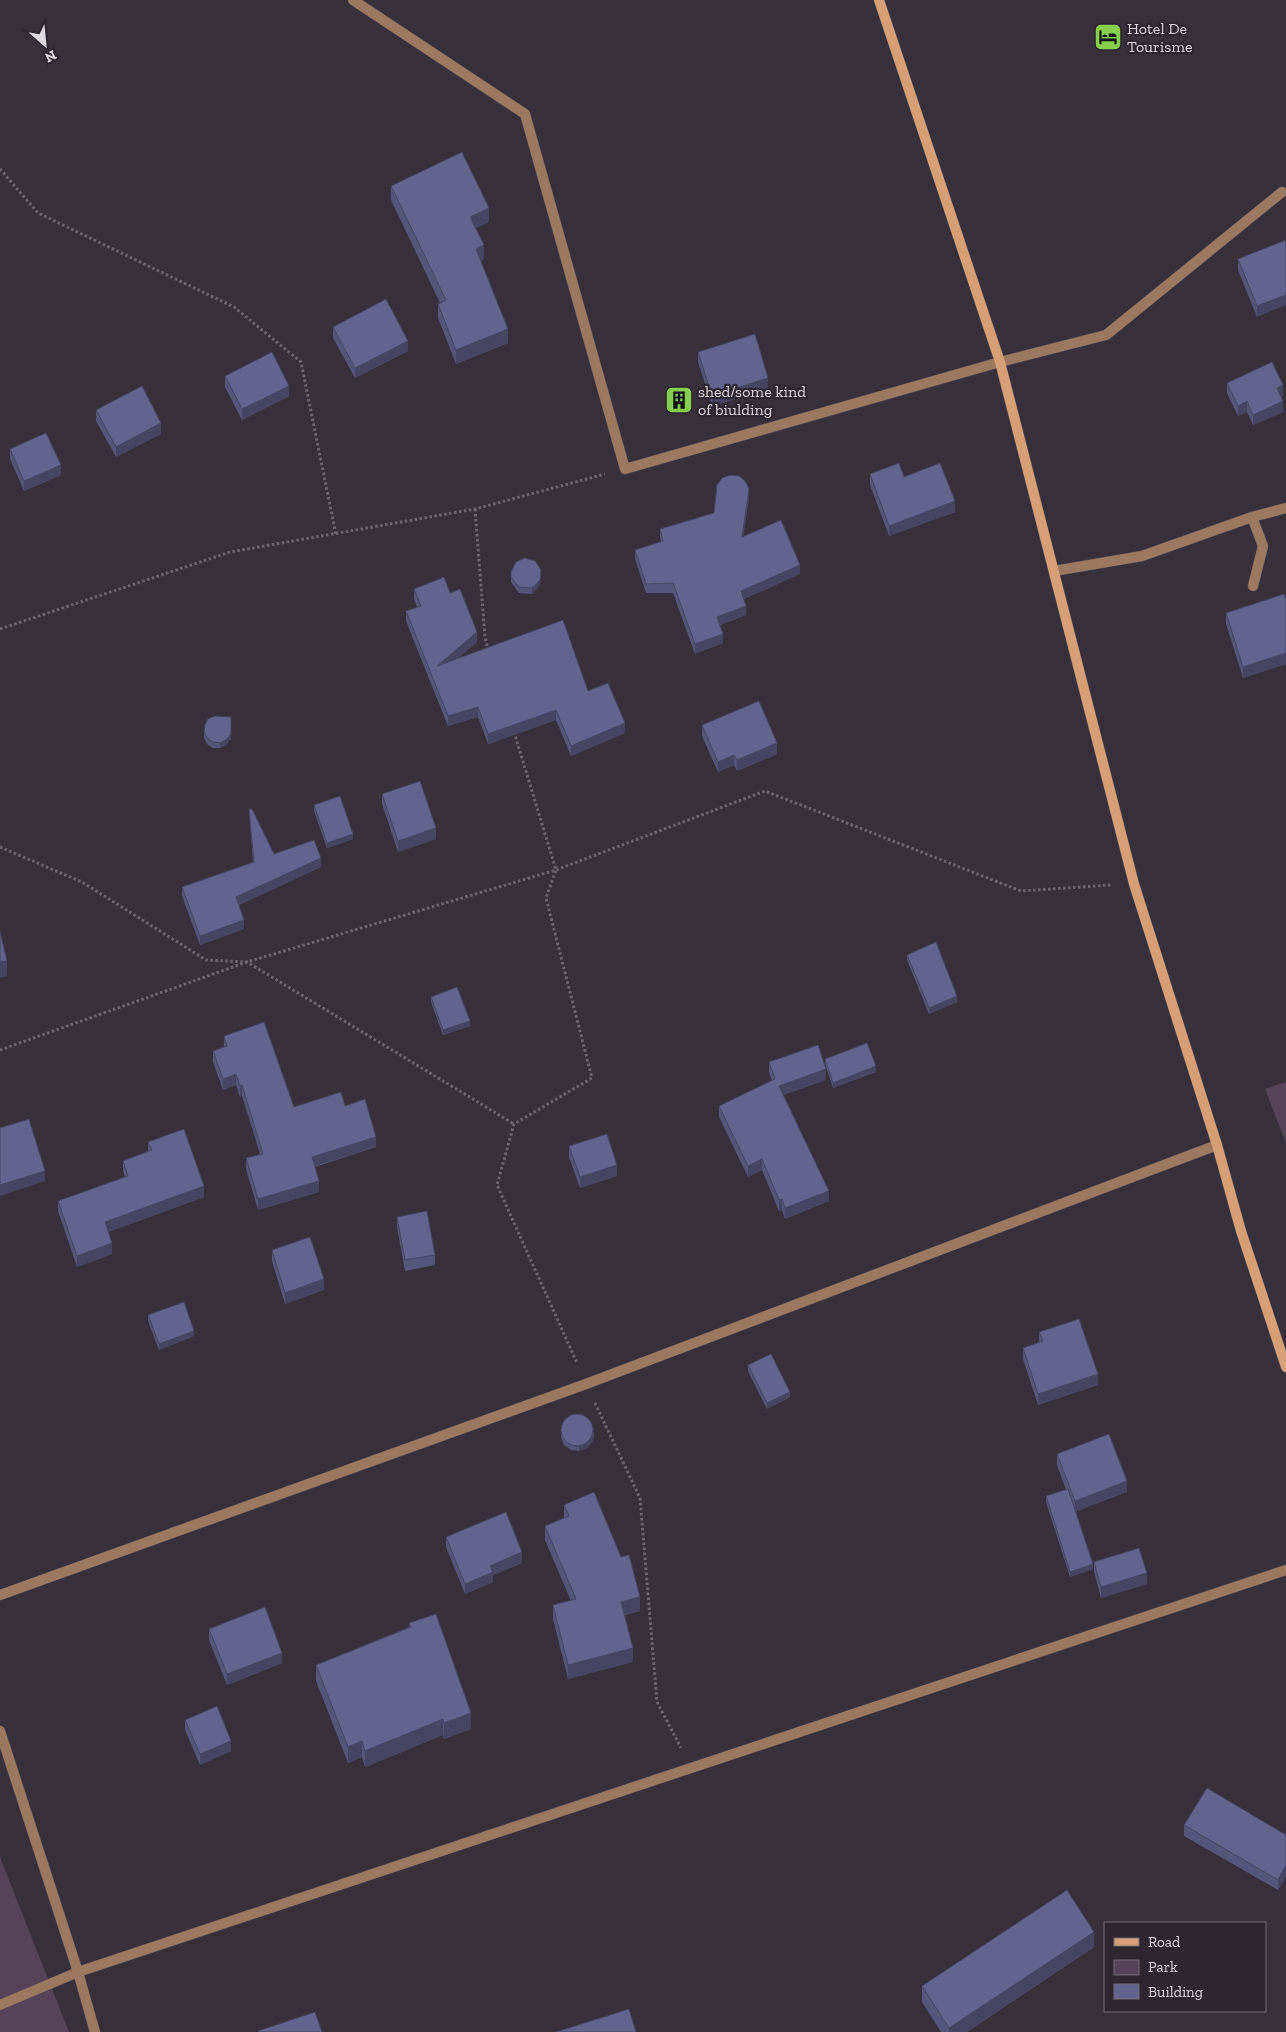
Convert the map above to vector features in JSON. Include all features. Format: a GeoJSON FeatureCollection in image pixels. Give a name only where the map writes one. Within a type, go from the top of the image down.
{"type":"FeatureCollection","features":[{"type":"Feature","properties":{"kind":"main road"},"geometry":{"type":"LineString","coordinates":[[879,0],[1000,362],[1134,884],[1286,1367]]}},
{"type":"Feature","properties":{"kind":"street"},"geometry":{"type":"LineString","coordinates":[[353,0],[525,114],[625,469],[1000,362],[1106,335],[1278,195],[1116,327]]}},
{"type":"Feature","properties":{"kind":"street"},"geometry":{"type":"LineString","coordinates":[[1054,571],[1142,556],[1252,517],[1286,508]]}},
{"type":"Feature","properties":{"kind":"street"},"geometry":{"type":"LineString","coordinates":[[1252,517],[1263,546],[1253,586]]}},
{"type":"Feature","properties":{"kind":"street"},"geometry":{"type":"LineString","coordinates":[[0,1595],[586,1384],[1217,1145]]}},
{"type":"Feature","properties":{"kind":"street"},"geometry":{"type":"LineString","coordinates":[[0,2005],[78,1972],[388,1867],[692,1769],[1286,1570]]}},
{"type":"Feature","properties":{"kind":"street"},"geometry":{"type":"LineString","coordinates":[[0,1731],[78,1972],[95,2032]]}},
{"type":"Feature","properties":{"kind":"path"},"geometry":{"type":"LineString","coordinates":[[0,169],[38,213],[234,307],[301,362],[336,535]]}},
{"type":"Feature","properties":{"kind":"path"},"geometry":{"type":"LineString","coordinates":[[0,629],[230,552],[336,535],[475,509],[625,469]]}},
{"type":"Feature","properties":{"kind":"path"},"geometry":{"type":"LineString","coordinates":[[475,509],[485,637],[490,656]]}},
{"type":"Feature","properties":{"kind":"path"},"geometry":{"type":"LineString","coordinates":[[513,730],[556,870],[546,898],[592,1078],[514,1124],[497,1185],[586,1384],[640,1498],[658,1702],[692,1769]]}},
{"type":"Feature","properties":{"kind":"path"},"geometry":{"type":"LineString","coordinates":[[0,1050],[247,962],[556,870],[765,791],[1021,891],[1134,884]]}},
{"type":"Feature","properties":{"kind":"path"},"geometry":{"type":"LineString","coordinates":[[0,847],[82,882],[206,960],[247,962],[514,1124]]}},
{"type":"Feature","properties":{"kind":"green space"},"geometry":{"type":"Polygon","coordinates":[[[1286,1082],[1286,1143],[1265,1089],[1286,1082]]]}},
{"type":"Feature","properties":{"kind":"green space"},"geometry":{"type":"Polygon","coordinates":[[[0,1856],[1,1860],[69,2032],[0,2032],[0,1856]]]}},
{"type":"Feature","properties":{"kind":"building"},"geometry":{"type":"Polygon","coordinates":[[[462,152],[489,208],[470,217],[484,245],[476,249],[508,329],[456,350],[438,304],[446,300],[391,186],[462,152]]]}},
{"type":"Feature","properties":{"kind":"building"},"geometry":{"type":"Polygon","coordinates":[[[1286,240],[1286,295],[1257,306],[1238,259],[1286,240]]]}},
{"type":"Feature","properties":{"kind":"building"},"geometry":{"type":"Polygon","coordinates":[[[386,299],[408,341],[355,368],[333,327],[386,299]]]}},
{"type":"Feature","properties":{"kind":"building"},"geometry":{"type":"Polygon","coordinates":[[[755,334],[768,378],[712,396],[698,352],[755,334]]]}},
{"type":"Feature","properties":{"kind":"building"},"geometry":{"type":"Polygon","coordinates":[[[272,352],[289,386],[242,409],[225,376],[272,352]]]}},
{"type":"Feature","properties":{"kind":"building"},"geometry":{"type":"Polygon","coordinates":[[[1272,362],[1283,385],[1277,388],[1283,401],[1253,415],[1247,401],[1238,406],[1227,383],[1272,362]]]}},
{"type":"Feature","properties":{"kind":"building"},"geometry":{"type":"Polygon","coordinates":[[[142,386],[161,423],[116,447],[96,410],[142,386]]]}},
{"type":"Feature","properties":{"kind":"building"},"geometry":{"type":"Polygon","coordinates":[[[46,433],[61,465],[24,481],[10,449],[46,433]]]}},
{"type":"Feature","properties":{"kind":"building"},"geometry":{"type":"Polygon","coordinates":[[[899,463],[904,477],[940,463],[955,501],[889,526],[870,474],[899,463]]]}},
{"type":"Feature","properties":{"kind":"building"},"geometry":{"type":"Polygon","coordinates":[[[731,475],[739,476],[745,481],[749,489],[742,537],[781,520],[800,565],[741,591],[746,606],[717,617],[723,634],[695,644],[673,583],[646,584],[635,550],[663,541],[660,529],[714,513],[717,485],[722,478],[731,475]]]}},
{"type":"Feature","properties":{"kind":"building"},"geometry":{"type":"Polygon","coordinates":[[[525,558],[535,561],[541,570],[540,580],[532,588],[519,587],[511,577],[511,572],[516,562],[525,558]]]}},
{"type":"Feature","properties":{"kind":"building"},"geometry":{"type":"Polygon","coordinates":[[[444,577],[450,593],[460,589],[477,632],[437,666],[563,620],[588,691],[608,683],[625,723],[571,746],[556,710],[488,734],[478,707],[448,716],[406,611],[421,606],[414,589],[444,577]]]}},
{"type":"Feature","properties":{"kind":"building"},"geometry":{"type":"Polygon","coordinates":[[[1284,594],[1286,600],[1286,653],[1243,667],[1226,613],[1284,594]]]}},
{"type":"Feature","properties":{"kind":"building"},"geometry":{"type":"Polygon","coordinates":[[[759,701],[777,743],[737,760],[734,755],[718,762],[702,725],[759,701]]]}},
{"type":"Feature","properties":{"kind":"building"},"geometry":{"type":"Polygon","coordinates":[[[215,716],[231,717],[231,734],[220,743],[213,742],[207,738],[204,732],[208,719],[215,716]]]}},
{"type":"Feature","properties":{"kind":"building"},"geometry":{"type":"Polygon","coordinates":[[[420,781],[436,828],[398,841],[382,794],[420,781]]]}},
{"type":"Feature","properties":{"kind":"building"},"geometry":{"type":"Polygon","coordinates":[[[340,796],[353,834],[327,843],[314,805],[340,796]]]}},
{"type":"Feature","properties":{"kind":"building"},"geometry":{"type":"Polygon","coordinates":[[[249,809],[252,809],[274,854],[314,840],[321,858],[236,897],[244,920],[200,936],[182,887],[254,862],[249,809]]]}},
{"type":"Feature","properties":{"kind":"building"},"geometry":{"type":"Polygon","coordinates":[[[0,932],[7,961],[0,962],[0,932]]]}},
{"type":"Feature","properties":{"kind":"building"},"geometry":{"type":"Polygon","coordinates":[[[936,942],[957,996],[929,1008],[907,955],[936,942]]]}},
{"type":"Feature","properties":{"kind":"building"},"geometry":{"type":"Polygon","coordinates":[[[457,987],[470,1021],[443,1030],[431,997],[457,987]]]}},
{"type":"Feature","properties":{"kind":"building"},"geometry":{"type":"Polygon","coordinates":[[[264,1022],[294,1107],[341,1092],[345,1106],[365,1099],[376,1137],[312,1157],[319,1181],[258,1199],[246,1158],[263,1154],[242,1085],[240,1086],[236,1074],[223,1079],[213,1051],[227,1046],[224,1036],[264,1022]]]}},
{"type":"Feature","properties":{"kind":"building"},"geometry":{"type":"Polygon","coordinates":[[[867,1043],[876,1066],[833,1083],[825,1059],[867,1043]]]}},
{"type":"Feature","properties":{"kind":"building"},"geometry":{"type":"Polygon","coordinates":[[[818,1045],[826,1069],[779,1086],[829,1191],[785,1208],[782,1199],[779,1200],[762,1159],[748,1166],[719,1106],[775,1079],[769,1062],[818,1045]]]}},
{"type":"Feature","properties":{"kind":"building"},"geometry":{"type":"Polygon","coordinates":[[[29,1119],[45,1171],[0,1185],[0,1128],[29,1119]]]}},
{"type":"Feature","properties":{"kind":"building"},"geometry":{"type":"Polygon","coordinates":[[[184,1129],[204,1186],[105,1222],[112,1243],[77,1256],[58,1201],[128,1176],[123,1161],[152,1150],[148,1142],[184,1129]]]}},
{"type":"Feature","properties":{"kind":"building"},"geometry":{"type":"Polygon","coordinates":[[[607,1134],[617,1165],[580,1177],[569,1146],[607,1134]]]}},
{"type":"Feature","properties":{"kind":"building"},"geometry":{"type":"Polygon","coordinates":[[[427,1211],[435,1255],[405,1260],[397,1217],[427,1211]]]}},
{"type":"Feature","properties":{"kind":"building"},"geometry":{"type":"Polygon","coordinates":[[[310,1237],[324,1279],[285,1293],[272,1250],[310,1237]]]}},
{"type":"Feature","properties":{"kind":"building"},"geometry":{"type":"Polygon","coordinates":[[[184,1302],[194,1331],[159,1344],[148,1315],[184,1302]]]}},
{"type":"Feature","properties":{"kind":"building"},"geometry":{"type":"Polygon","coordinates":[[[1079,1319],[1098,1374],[1038,1394],[1023,1348],[1043,1341],[1039,1332],[1079,1319]]]}},
{"type":"Feature","properties":{"kind":"building"},"geometry":{"type":"Polygon","coordinates":[[[771,1354],[790,1392],[767,1403],[748,1365],[771,1354]]]}},
{"type":"Feature","properties":{"kind":"building"},"geometry":{"type":"Polygon","coordinates":[[[577,1414],[583,1415],[588,1419],[592,1424],[592,1436],[588,1441],[583,1445],[577,1446],[571,1445],[566,1441],[562,1436],[561,1430],[562,1424],[566,1419],[571,1415],[577,1414]]]}},
{"type":"Feature","properties":{"kind":"building"},"geometry":{"type":"Polygon","coordinates":[[[1109,1434],[1127,1481],[1075,1501],[1057,1454],[1109,1434]]]}},
{"type":"Feature","properties":{"kind":"building"},"geometry":{"type":"Polygon","coordinates":[[[1068,1489],[1093,1564],[1070,1572],[1046,1496],[1068,1489]]]}},
{"type":"Feature","properties":{"kind":"building"},"geometry":{"type":"Polygon","coordinates":[[[594,1492],[621,1557],[629,1555],[640,1597],[621,1602],[633,1648],[568,1665],[553,1605],[576,1599],[545,1526],[569,1516],[564,1505],[594,1492]]]}},
{"type":"Feature","properties":{"kind":"building"},"geometry":{"type":"Polygon","coordinates":[[[506,1512],[522,1552],[490,1566],[493,1572],[465,1584],[446,1537],[506,1512]]]}},
{"type":"Feature","properties":{"kind":"building"},"geometry":{"type":"Polygon","coordinates":[[[1139,1548],[1147,1573],[1101,1587],[1094,1562],[1139,1548]]]}},
{"type":"Feature","properties":{"kind":"building"},"geometry":{"type":"Polygon","coordinates":[[[265,1607],[282,1653],[227,1674],[209,1629],[265,1607]]]}},
{"type":"Feature","properties":{"kind":"building"},"geometry":{"type":"Polygon","coordinates":[[[436,1614],[471,1713],[444,1723],[443,1719],[365,1751],[362,1741],[348,1747],[316,1665],[411,1627],[409,1623],[436,1614]]]}},
{"type":"Feature","properties":{"kind":"building"},"geometry":{"type":"Polygon","coordinates":[[[217,1706],[231,1741],[200,1754],[185,1720],[217,1706]]]}},
{"type":"Feature","properties":{"kind":"building"},"geometry":{"type":"Polygon","coordinates":[[[1207,1788],[1286,1835],[1286,1865],[1278,1880],[1184,1825],[1207,1788]]]}},
{"type":"Feature","properties":{"kind":"building"},"geometry":{"type":"Polygon","coordinates":[[[1067,1890],[1094,1932],[949,2028],[922,1986],[1067,1890]]]}},
{"type":"Feature","properties":{"kind":"building"},"geometry":{"type":"Polygon","coordinates":[[[629,2009],[636,2032],[556,2032],[629,2009]]]}},
{"type":"Feature","properties":{"kind":"building"},"geometry":{"type":"Polygon","coordinates":[[[315,2012],[322,2032],[258,2031],[315,2012]]]}},
{"type":"Feature","properties":{"kind":"place","name":"Hotel De Tourisme"},"geometry":{"type":"Point","coordinates":[1108,37]}},
{"type":"Feature","properties":{"kind":"place","name":"shed/some kind of biulding"},"geometry":{"type":"Point","coordinates":[679,400]}}]}
